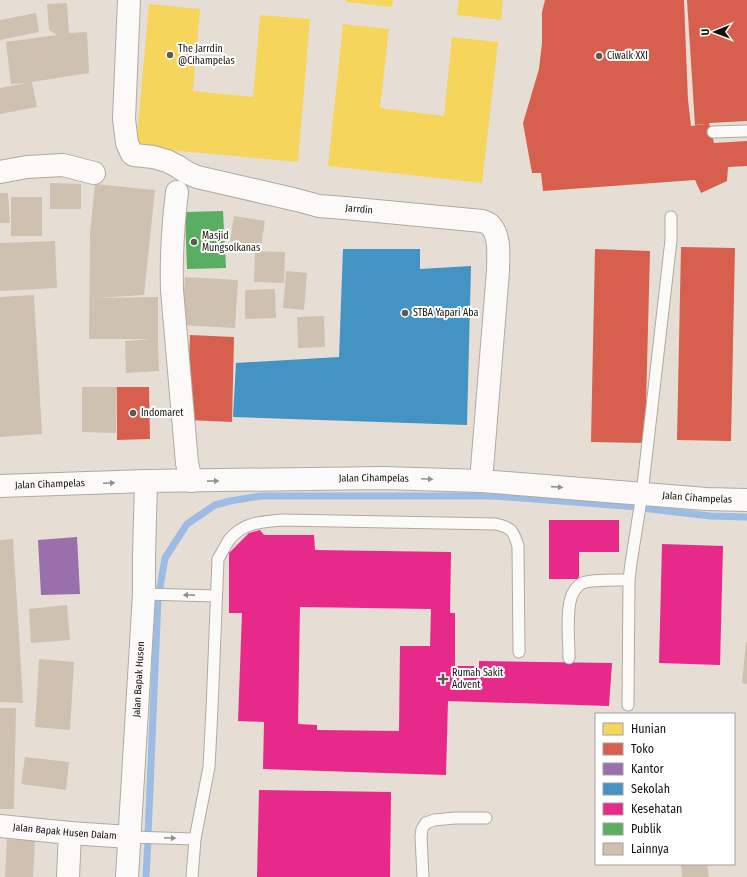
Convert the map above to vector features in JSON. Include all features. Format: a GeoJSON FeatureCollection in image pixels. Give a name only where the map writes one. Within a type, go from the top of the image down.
{"type":"FeatureCollection","features":[{"type":"Feature","properties":{"kind":"street","name":"Jarrdin"},"geometry":{"type":"LineString","coordinates":[[129,0],[124,119],[127,144],[134,155],[153,157],[167,161],[197,177],[319,206],[482,221],[489,224],[495,232],[498,240],[498,271],[481,481]]}},
{"type":"Feature","properties":{"kind":"street"},"geometry":{"type":"LineString","coordinates":[[0,172],[27,167],[63,165],[94,173]]}},
{"type":"Feature","properties":{"kind":"street"},"geometry":{"type":"LineString","coordinates":[[177,192],[172,250],[172,290],[187,463],[191,482]]}},
{"type":"Feature","properties":{"kind":"street","name":"Jalan Cihampelas"},"geometry":{"type":"LineString","coordinates":[[0,486],[384,478],[481,481],[706,499],[747,500]]}},
{"type":"Feature","properties":{"kind":"street","name":"Jalan Bapak Husen"},"geometry":{"type":"LineString","coordinates":[[127,877],[144,594],[146,482]]}},
{"type":"Feature","properties":{"kind":"street","name":"Jalan Bapak Husen Dalam"},"geometry":{"type":"LineString","coordinates":[[0,826],[129,837]]}},
{"type":"Feature","properties":{"kind":"street"},"geometry":{"type":"LineString","coordinates":[[68,877],[70,833]]}},
{"type":"Feature","properties":{"kind":"lane"},"geometry":{"type":"LineString","coordinates":[[713,132],[747,131]]}},
{"type":"Feature","properties":{"kind":"lane"},"geometry":{"type":"LineString","coordinates":[[628,704],[629,580],[642,494],[671,240],[671,217]]}},
{"type":"Feature","properties":{"kind":"lane"},"geometry":{"type":"LineString","coordinates":[[192,877],[195,839],[209,767],[218,559],[230,540],[242,528],[258,522],[282,520],[496,524],[507,526],[514,534],[518,546],[519,652]]}},
{"type":"Feature","properties":{"kind":"lane"},"geometry":{"type":"LineString","coordinates":[[569,658],[569,616],[571,598],[574,591],[581,584],[590,581],[629,580]]}},
{"type":"Feature","properties":{"kind":"lane"},"geometry":{"type":"LineString","coordinates":[[144,594],[216,596]]}},
{"type":"Feature","properties":{"kind":"lane"},"geometry":{"type":"LineString","coordinates":[[423,877],[421,836],[422,829],[426,823],[434,820],[486,818]]}},
{"type":"Feature","properties":{"kind":"lane"},"geometry":{"type":"LineString","coordinates":[[129,837],[195,839]]}},
{"type":"Feature","properties":{"kind":"building: Hunian"},"geometry":{"type":"Polygon","coordinates":[[[346,0],[393,0],[392,7],[346,2],[346,0]]]}},
{"type":"Feature","properties":{"kind":"building: Hunian"},"geometry":{"type":"Polygon","coordinates":[[[459,0],[503,0],[501,20],[457,15],[459,0]]]}},
{"type":"Feature","properties":{"kind":"building: Hunian","name":"The Jarrdin @Cihampelas"},"geometry":{"type":"Polygon","coordinates":[[[149,4],[200,9],[193,91],[253,97],[260,15],[310,19],[298,162],[136,147],[149,4]]]}},
{"type":"Feature","properties":{"kind":"building: Hunian"},"geometry":{"type":"Polygon","coordinates":[[[343,24],[389,29],[380,108],[444,116],[452,37],[498,42],[482,183],[328,166],[343,24]]]}},
{"type":"Feature","properties":{"kind":"building: Toko"},"geometry":{"type":"Polygon","coordinates":[[[545,0],[684,0],[688,100],[691,126],[705,124],[695,125],[687,0],[747,0],[747,121],[709,123],[714,143],[747,141],[747,166],[728,167],[727,181],[701,193],[695,180],[543,191],[541,173],[532,173],[523,123],[539,69],[542,43],[542,12],[545,0]]]}},
{"type":"Feature","properties":{"kind":"building: Toko"},"geometry":{"type":"Polygon","coordinates":[[[681,247],[735,248],[731,441],[677,440],[681,247]]]}},
{"type":"Feature","properties":{"kind":"building: Toko"},"geometry":{"type":"Polygon","coordinates":[[[595,249],[650,251],[645,443],[591,442],[595,249]]]}},
{"type":"Feature","properties":{"kind":"building: Toko"},"geometry":{"type":"Polygon","coordinates":[[[190,335],[234,337],[232,422],[187,420],[190,335]]]}},
{"type":"Feature","properties":{"kind":"building: Toko","name":"Indomaret"},"geometry":{"type":"Polygon","coordinates":[[[117,387],[149,387],[150,439],[117,440],[117,387]]]}},
{"type":"Feature","properties":{"kind":"building: Kantor"},"geometry":{"type":"Polygon","coordinates":[[[77,537],[80,594],[41,595],[38,540],[77,537]]]}},
{"type":"Feature","properties":{"kind":"building: Sekolah","name":"STBA Yapari Aba"},"geometry":{"type":"Polygon","coordinates":[[[343,249],[420,249],[420,269],[471,266],[467,425],[233,417],[236,363],[339,357],[343,249]]]}},
{"type":"Feature","properties":{"kind":"building: Kesehatan"},"geometry":{"type":"Polygon","coordinates":[[[549,520],[619,520],[619,552],[579,552],[579,579],[549,579],[549,520]]]}},
{"type":"Feature","properties":{"kind":"building: Kesehatan"},"geometry":{"type":"Polygon","coordinates":[[[260,530],[264,535],[314,535],[315,550],[451,552],[450,613],[455,613],[455,666],[479,666],[479,661],[612,663],[609,706],[448,701],[446,775],[263,769],[264,722],[238,721],[242,613],[229,613],[229,553],[249,533],[260,530]],[[300,607],[298,724],[317,725],[317,730],[399,731],[400,646],[430,646],[431,609],[300,607]]]}},
{"type":"Feature","properties":{"kind":"building: Kesehatan"},"geometry":{"type":"Polygon","coordinates":[[[662,544],[723,546],[720,665],[659,663],[662,544]]]}},
{"type":"Feature","properties":{"kind":"building: Kesehatan"},"geometry":{"type":"Polygon","coordinates":[[[259,790],[391,792],[390,877],[257,877],[259,790]]]}},
{"type":"Feature","properties":{"kind":"building: Publik"},"geometry":{"type":"Polygon","coordinates":[[[223,211],[226,268],[187,269],[185,212],[223,211]]]}},
{"type":"Feature","properties":{"kind":"building: Lainnya"},"geometry":{"type":"Polygon","coordinates":[[[67,3],[69,33],[87,32],[89,73],[32,82],[37,107],[0,114],[0,88],[27,83],[11,84],[6,42],[57,35],[49,30],[47,4],[67,3]]]}},
{"type":"Feature","properties":{"kind":"building: Lainnya"},"geometry":{"type":"Polygon","coordinates":[[[36,13],[39,32],[0,40],[0,20],[36,13]]]}},
{"type":"Feature","properties":{"kind":"building: Lainnya"},"geometry":{"type":"Polygon","coordinates":[[[50,183],[81,184],[81,209],[50,209],[50,183]]]}},
{"type":"Feature","properties":{"kind":"building: Lainnya"},"geometry":{"type":"Polygon","coordinates":[[[95,184],[155,190],[144,295],[96,298],[158,297],[159,371],[126,373],[125,341],[151,339],[89,339],[90,233],[95,184]]]}},
{"type":"Feature","properties":{"kind":"building: Lainnya"},"geometry":{"type":"Polygon","coordinates":[[[0,193],[8,193],[10,223],[0,223],[0,193]]]}},
{"type":"Feature","properties":{"kind":"building: Lainnya"},"geometry":{"type":"Polygon","coordinates":[[[11,197],[42,197],[42,236],[11,236],[11,197]]]}},
{"type":"Feature","properties":{"kind":"building: Lainnya"},"geometry":{"type":"Polygon","coordinates":[[[234,216],[265,221],[261,246],[230,241],[234,216]]]}},
{"type":"Feature","properties":{"kind":"building: Lainnya"},"geometry":{"type":"Polygon","coordinates":[[[55,241],[57,288],[0,291],[0,243],[55,241]]]}},
{"type":"Feature","properties":{"kind":"building: Lainnya"},"geometry":{"type":"Polygon","coordinates":[[[255,251],[285,252],[284,283],[254,282],[255,251]]]}},
{"type":"Feature","properties":{"kind":"building: Lainnya"},"geometry":{"type":"Polygon","coordinates":[[[286,271],[307,273],[304,310],[283,308],[286,271]]]}},
{"type":"Feature","properties":{"kind":"building: Lainnya"},"geometry":{"type":"Polygon","coordinates":[[[185,277],[238,280],[235,328],[182,325],[185,277]]]}},
{"type":"Feature","properties":{"kind":"building: Lainnya"},"geometry":{"type":"Polygon","coordinates":[[[275,289],[276,318],[245,319],[245,290],[275,289]]]}},
{"type":"Feature","properties":{"kind":"building: Lainnya"},"geometry":{"type":"Polygon","coordinates":[[[34,295],[42,434],[0,437],[0,297],[34,295]]]}},
{"type":"Feature","properties":{"kind":"building: Lainnya"},"geometry":{"type":"Polygon","coordinates":[[[324,316],[325,347],[298,348],[297,317],[324,316]]]}},
{"type":"Feature","properties":{"kind":"building: Lainnya"},"geometry":{"type":"Polygon","coordinates":[[[82,387],[117,387],[116,433],[82,432],[82,387]]]}},
{"type":"Feature","properties":{"kind":"building: Lainnya"},"geometry":{"type":"Polygon","coordinates":[[[13,539],[23,703],[0,702],[0,540],[13,539]]]}},
{"type":"Feature","properties":{"kind":"building: Lainnya"},"geometry":{"type":"Polygon","coordinates":[[[67,605],[70,640],[31,643],[29,609],[67,605]]]}},
{"type":"Feature","properties":{"kind":"building: Lainnya"},"geometry":{"type":"Polygon","coordinates":[[[747,642],[747,684],[742,683],[747,642]]]}},
{"type":"Feature","properties":{"kind":"building: Lainnya"},"geometry":{"type":"Polygon","coordinates":[[[39,659],[74,662],[70,730],[35,727],[39,659]]]}},
{"type":"Feature","properties":{"kind":"building: Lainnya"},"geometry":{"type":"Polygon","coordinates":[[[0,708],[16,708],[14,809],[0,809],[0,708]]]}},
{"type":"Feature","properties":{"kind":"building: Lainnya"},"geometry":{"type":"Polygon","coordinates":[[[25,757],[69,762],[66,790],[21,784],[25,757]]]}},
{"type":"Feature","properties":{"kind":"building: Lainnya"},"geometry":{"type":"Polygon","coordinates":[[[7,839],[35,841],[33,877],[5,877],[7,839]]]}},
{"type":"Feature","properties":{"kind":"building: Lainnya"},"geometry":{"type":"Polygon","coordinates":[[[681,865],[707,865],[709,877],[682,877],[681,865]]]}},
{"type":"Feature","properties":{"kind":"waterway"},"geometry":{"type":"LineString","coordinates":[[159,593],[165,558],[187,524],[215,505],[230,501],[261,496],[494,496],[638,507]]}},
{"type":"Feature","properties":{"kind":"waterway"},"geometry":{"type":"LineString","coordinates":[[642,508],[710,516],[747,517]]}},
{"type":"Feature","properties":{"kind":"waterway"},"geometry":{"type":"LineString","coordinates":[[148,835],[158,598]]}},
{"type":"Feature","properties":{"kind":"waterway"},"geometry":{"type":"LineString","coordinates":[[146,877],[148,839]]}},
{"type":"Feature","properties":{"kind":"place","name":"The Jarrdin @Cihampelas"},"geometry":{"type":"Point","coordinates":[170,55]}},
{"type":"Feature","properties":{"kind":"place","name":"Ciwalk XXI"},"geometry":{"type":"Point","coordinates":[599,56]}},
{"type":"Feature","properties":{"kind":"place","name":"Masjid Mungsolkanas"},"geometry":{"type":"Point","coordinates":[194,242]}},
{"type":"Feature","properties":{"kind":"place","name":"STBA Yapari Aba"},"geometry":{"type":"Point","coordinates":[405,313]}},
{"type":"Feature","properties":{"kind":"place","name":"Indomaret"},"geometry":{"type":"Point","coordinates":[133,413]}},
{"type":"Feature","properties":{"kind":"place","name":"Rumah Sakit Advent"},"geometry":{"type":"Point","coordinates":[443,679]}}]}
